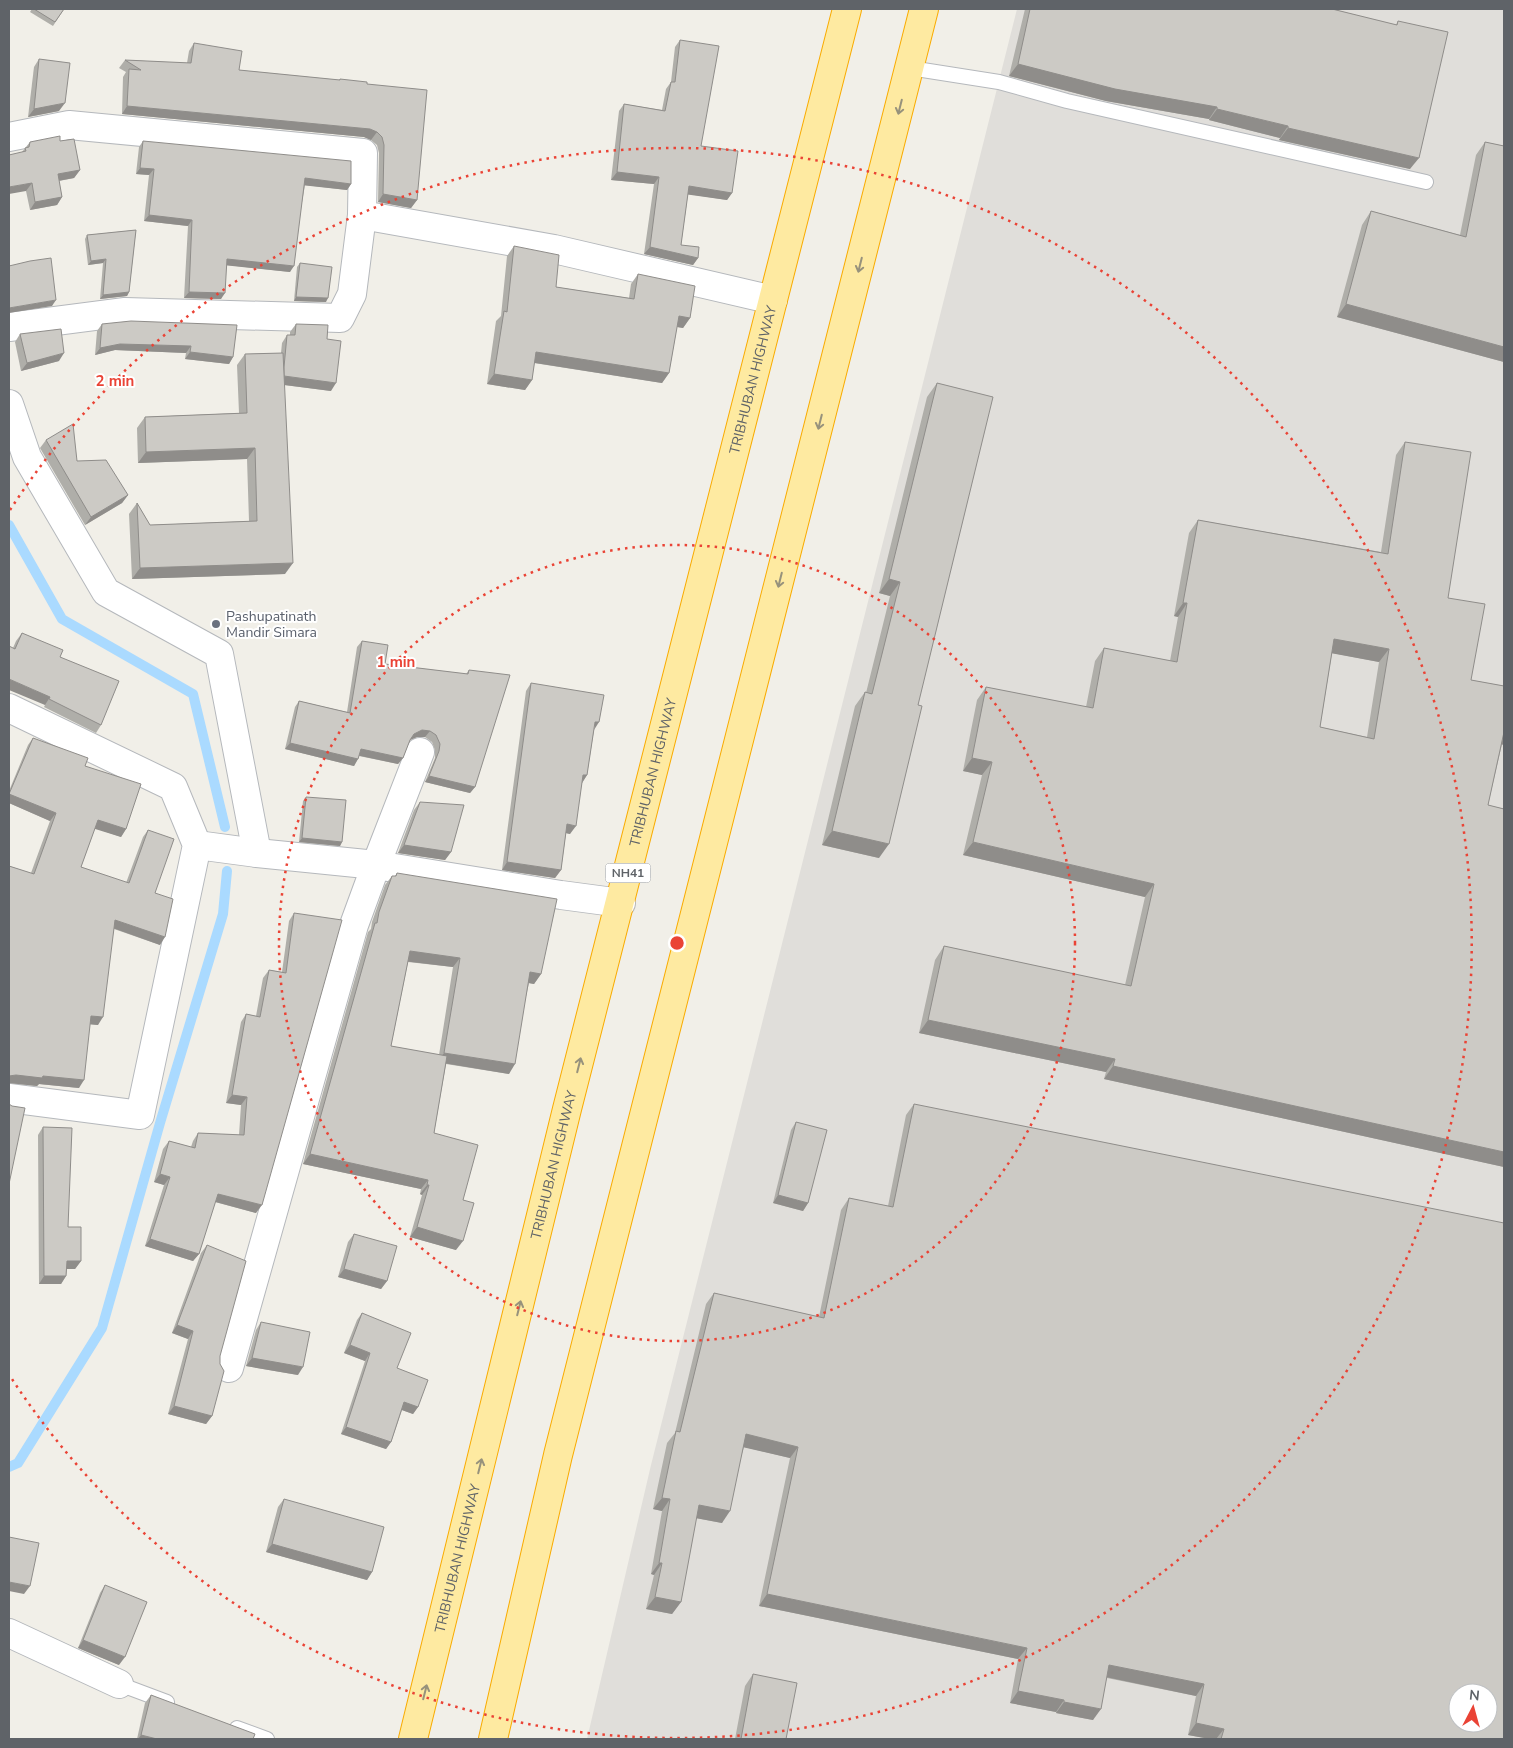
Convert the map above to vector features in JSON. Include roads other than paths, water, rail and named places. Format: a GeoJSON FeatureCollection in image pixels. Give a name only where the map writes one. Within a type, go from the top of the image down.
{"type":"FeatureCollection","features":[{"type":"Feature","properties":{"kind":"highway","name":"TRIBHUBAN HIGHWAY"},"geometry":{"type":"LineString","coordinates":[[413,1739],[567,1109],[621,903],[847,9]]}},
{"type":"Feature","properties":{"kind":"highway"},"geometry":{"type":"LineString","coordinates":[[493,1739],[556,1464],[924,9]]}},
{"type":"Feature","properties":{"kind":"street"},"geometry":{"type":"LineString","coordinates":[[9,137],[69,125],[363,153],[362,215],[352,294],[340,318],[124,312],[9,327]]}},
{"type":"Feature","properties":{"kind":"street"},"geometry":{"type":"LineString","coordinates":[[362,215],[554,249],[773,300]]}},
{"type":"Feature","properties":{"kind":"street"},"geometry":{"type":"LineString","coordinates":[[9,404],[27,457],[106,592],[219,654],[257,853]]}},
{"type":"Feature","properties":{"kind":"street"},"geometry":{"type":"LineString","coordinates":[[9,708],[173,787],[197,845],[140,1115],[9,1098]]}},
{"type":"Feature","properties":{"kind":"street"},"geometry":{"type":"LineString","coordinates":[[229,1368],[354,924],[420,752]]}},
{"type":"Feature","properties":{"kind":"street"},"geometry":{"type":"LineString","coordinates":[[197,845],[376,865],[621,903]]}},
{"type":"Feature","properties":{"kind":"street"},"geometry":{"type":"LineString","coordinates":[[9,1633],[119,1684]]}},
{"type":"Feature","properties":{"kind":"lane"},"geometry":{"type":"LineString","coordinates":[[910,68],[998,82],[1067,101],[1426,182]]}},
{"type":"Feature","properties":{"kind":"lane"},"geometry":{"type":"LineString","coordinates":[[119,1684],[184,1708]]}},
{"type":"Feature","properties":{"kind":"lane"},"geometry":{"type":"LineString","coordinates":[[221,1722],[267,1739]]}},
{"type":"Feature","properties":{"kind":"waterway"},"geometry":{"type":"LineString","coordinates":[[9,525],[62,619],[193,694],[225,827]]}},
{"type":"Feature","properties":{"kind":"waterway"},"geometry":{"type":"LineString","coordinates":[[9,1467],[18,1463],[102,1328],[160,1123],[223,914],[227,871]]}},
{"type":"Feature","properties":{"kind":"place","name":"Pashupatinath Mandir Simara"},"geometry":{"type":"Point","coordinates":[216,624]}}]}
